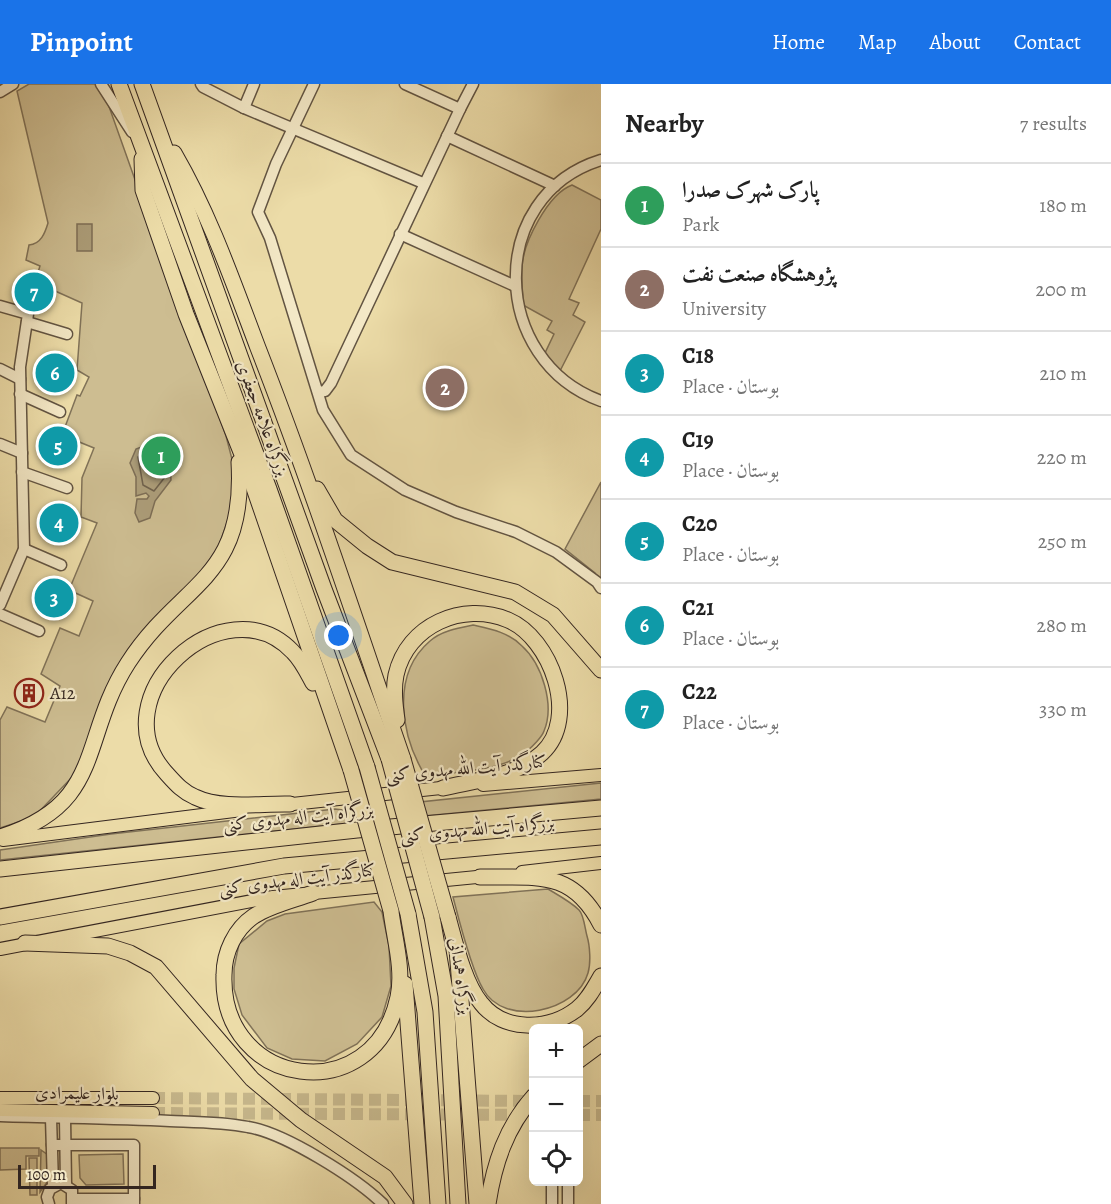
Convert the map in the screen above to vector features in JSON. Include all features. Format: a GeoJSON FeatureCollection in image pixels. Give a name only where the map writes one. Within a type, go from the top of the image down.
{"type":"FeatureCollection","features":[{"type":"Feature","properties":{"kind":"highway","name":"بزرگراه علامه جعفری"},"geometry":{"type":"LineString","coordinates":[[119,84],[269,489],[367,767],[408,914],[425,1012],[438,1204]]}},
{"type":"Feature","properties":{"kind":"highway","name":"بزرگراه علامه جعفری"},"geometry":{"type":"LineString","coordinates":[[142,84],[324,590],[396,759]]}},
{"type":"Feature","properties":{"kind":"highway"},"geometry":{"type":"LineString","coordinates":[[157,124],[194,188],[305,469],[457,949],[479,1002],[492,1015],[516,1025],[548,1022],[575,1010],[589,998],[601,976]]}},
{"type":"Feature","properties":{"kind":"highway"},"geometry":{"type":"LineString","coordinates":[[141,144],[143,190],[340,736],[391,911],[407,992],[422,1204]]}},
{"type":"Feature","properties":{"kind":"highway"},"geometry":{"type":"LineString","coordinates":[[0,839],[48,817],[69,794],[82,775],[118,679],[128,662],[142,644],[201,584],[225,551],[236,522],[241,487],[232,433]]}},
{"type":"Feature","properties":{"kind":"highway"},"geometry":{"type":"LineString","coordinates":[[305,469],[335,520],[367,546],[392,562],[515,592],[553,615],[601,670]]}},
{"type":"Feature","properties":{"kind":"highway"},"geometry":{"type":"LineString","coordinates":[[396,759],[394,699],[396,675],[407,647],[416,637],[438,621],[474,613],[508,620],[524,629],[545,655],[554,675],[560,702],[552,735],[543,752],[507,774],[443,788]]}},
{"type":"Feature","properties":{"kind":"highway"},"geometry":{"type":"LineString","coordinates":[[290,804],[217,802],[197,798],[179,788],[157,763],[149,740],[150,700],[165,670],[189,647],[215,635],[248,631],[266,635],[285,645],[301,662],[340,736]]}},
{"type":"Feature","properties":{"kind":"highway","name":"بزرگراه همدانی"},"geometry":{"type":"LineString","coordinates":[[396,759],[432,917],[446,996],[458,1204]]}},
{"type":"Feature","properties":{"kind":"highway","name":"بزرگراه آیت اله مهدوی کنی"},"geometry":{"type":"LineString","coordinates":[[2,869],[357,830],[601,808]]}},
{"type":"Feature","properties":{"kind":"highway","name":"بزرگراه آیت الله مهدوی کنی"},"geometry":{"type":"LineString","coordinates":[[0,916],[284,866],[601,837]]}},
{"type":"Feature","properties":{"kind":"highway"},"geometry":{"type":"LineString","coordinates":[[480,877],[546,878],[558,882],[582,895],[601,925]]}},
{"type":"Feature","properties":{"kind":"highway"},"geometry":{"type":"LineString","coordinates":[[313,893],[275,906],[252,918],[234,937],[227,951],[224,969],[223,987],[227,1004],[241,1036],[262,1057],[292,1070],[326,1072],[343,1067],[371,1050],[386,1030],[399,995],[391,911]]}},
{"type":"Feature","properties":{"kind":"highway"},"geometry":{"type":"LineString","coordinates":[[26,943],[108,946],[130,953],[156,968],[252,1079],[301,1120],[385,1177],[405,1204]]}},
{"type":"Feature","properties":{"kind":"highway"},"geometry":{"type":"LineString","coordinates":[[457,949],[477,1204]]}},
{"type":"Feature","properties":{"kind":"highway"},"geometry":{"type":"LineString","coordinates":[[583,1058],[601,1044]]}},
{"type":"Feature","properties":{"kind":"highway"},"geometry":{"type":"LineString","coordinates":[[488,1204],[492,1179],[504,1143],[511,1127],[529,1103]]}},
{"type":"Feature","properties":{"kind":"main road","name":"کنارگذر آیت الله مهدوی کنی"},"geometry":{"type":"LineString","coordinates":[[290,804],[601,774]]}},
{"type":"Feature","properties":{"kind":"main road"},"geometry":{"type":"LineString","coordinates":[[0,839],[290,804]]}},
{"type":"Feature","properties":{"kind":"main road","name":"کنارگذر آیت اله مهدوی کنی"},"geometry":{"type":"LineString","coordinates":[[0,950],[26,943],[261,899],[601,863]]}},
{"type":"Feature","properties":{"kind":"main road","name":"بلوار علیمرادی"},"geometry":{"type":"LineString","coordinates":[[0,1098],[153,1098]]}},
{"type":"Feature","properties":{"kind":"main road","name":"بلوار علیمرادی"},"geometry":{"type":"LineString","coordinates":[[0,1110],[153,1113]]}},
{"type":"Feature","properties":{"kind":"street"},"geometry":{"type":"LineString","coordinates":[[0,92],[14,84]]}},
{"type":"Feature","properties":{"kind":"street"},"geometry":{"type":"LineString","coordinates":[[101,84],[141,144]]}},
{"type":"Feature","properties":{"kind":"street"},"geometry":{"type":"LineString","coordinates":[[201,84],[243,108],[423,183]]}},
{"type":"Feature","properties":{"kind":"street"},"geometry":{"type":"LineString","coordinates":[[243,108],[254,84]]}},
{"type":"Feature","properties":{"kind":"street"},"geometry":{"type":"LineString","coordinates":[[314,84],[292,127],[258,212],[270,238],[323,410],[351,455],[405,490],[456,512],[516,532],[556,552],[597,582],[601,588]]}},
{"type":"Feature","properties":{"kind":"street"},"geometry":{"type":"LineString","coordinates":[[318,392],[325,391],[331,383],[423,183],[473,84]]}},
{"type":"Feature","properties":{"kind":"street"},"geometry":{"type":"LineString","coordinates":[[408,85],[460,109]]}},
{"type":"Feature","properties":{"kind":"street"},"geometry":{"type":"LineString","coordinates":[[447,136],[555,186]]}},
{"type":"Feature","properties":{"kind":"street"},"geometry":{"type":"LineString","coordinates":[[601,160],[586,164],[555,186],[532,215],[518,249],[515,286],[521,319],[535,350],[556,375],[584,395],[601,401]]}},
{"type":"Feature","properties":{"kind":"street"},"geometry":{"type":"LineString","coordinates":[[400,234],[515,286]]}},
{"type":"Feature","properties":{"kind":"street"},"geometry":{"type":"LineString","coordinates":[[0,306],[28,314],[20,379],[24,549],[0,605]]}},
{"type":"Feature","properties":{"kind":"street"},"geometry":{"type":"LineString","coordinates":[[27,322],[67,334]]}},
{"type":"Feature","properties":{"kind":"street"},"geometry":{"type":"LineString","coordinates":[[0,369],[20,379]]}},
{"type":"Feature","properties":{"kind":"street"},"geometry":{"type":"LineString","coordinates":[[20,394],[60,412]]}},
{"type":"Feature","properties":{"kind":"street"},"geometry":{"type":"LineString","coordinates":[[0,444],[22,453]]}},
{"type":"Feature","properties":{"kind":"street"},"geometry":{"type":"LineString","coordinates":[[22,472],[67,488]]}},
{"type":"Feature","properties":{"kind":"street"},"geometry":{"type":"LineString","coordinates":[[24,549],[61,565]]}},
{"type":"Feature","properties":{"kind":"street"},"geometry":{"type":"LineString","coordinates":[[0,614],[39,631]]}},
{"type":"Feature","properties":{"kind":"street"},"geometry":{"type":"LineString","coordinates":[[0,1116],[130,1119],[249,1127],[291,1144],[372,1194],[381,1204]]}},
{"type":"Feature","properties":{"kind":"street"},"geometry":{"type":"LineString","coordinates":[[49,1204],[47,1193],[53,1185],[51,1118]]}},
{"type":"Feature","properties":{"kind":"street"},"geometry":{"type":"LineString","coordinates":[[52,1145],[66,1145],[134,1145],[134,1201],[73,1201],[72,1190],[66,1184],[66,1145],[65,1118]]}},
{"type":"Feature","properties":{"kind":"street"},"geometry":{"type":"LineString","coordinates":[[53,1185],[66,1184]]}},
{"type":"Feature","properties":{"kind":"street"},"geometry":{"type":"LineString","coordinates":[[552,1186],[552,1204]]}},
{"type":"Feature","properties":{"kind":"street"},"geometry":{"type":"LineString","coordinates":[[568,1186],[568,1204]]}},
{"type":"Feature","properties":{"kind":"shaded area"},"geometry":{"type":"Polygon","coordinates":[[[29,84],[98,84],[106,98],[226,436],[233,463],[235,500],[213,562],[163,612],[76,773],[34,817],[0,828],[0,720],[7,707],[45,722],[60,686],[41,674],[60,628],[79,636],[93,601],[69,590],[97,523],[81,517],[82,478],[94,448],[62,435],[77,395],[80,396],[89,377],[77,370],[82,303],[35,282],[40,266],[26,260],[29,245],[39,240],[48,223],[17,91],[29,84]]]}},
{"type":"Feature","properties":{"kind":"shaded area"},"geometry":{"type":"Polygon","coordinates":[[[572,185],[601,200],[601,229],[569,299],[579,303],[573,315],[585,322],[560,371],[545,353],[554,334],[547,330],[552,321],[523,305],[522,267],[527,245],[538,220],[554,198],[572,185]]]}},
{"type":"Feature","properties":{"kind":"shaded area"},"geometry":{"type":"Polygon","coordinates":[[[601,482],[601,587],[595,573],[565,549],[601,482]]]}},
{"type":"Feature","properties":{"kind":"shaded area"},"geometry":{"type":"Polygon","coordinates":[[[473,625],[505,634],[517,641],[529,654],[545,686],[548,709],[544,731],[527,751],[504,763],[478,770],[426,777],[410,744],[406,725],[405,688],[409,671],[417,655],[434,638],[450,630],[473,625]]]}},
{"type":"Feature","properties":{"kind":"shaded area"},"geometry":{"type":"Polygon","coordinates":[[[601,783],[601,799],[424,816],[420,802],[601,783]]]}},
{"type":"Feature","properties":{"kind":"shaded area"},"geometry":{"type":"Polygon","coordinates":[[[335,809],[343,810],[350,823],[0,860],[0,850],[111,834],[335,809]]]}},
{"type":"Feature","properties":{"kind":"shaded area"},"geometry":{"type":"Polygon","coordinates":[[[548,889],[581,912],[589,945],[588,973],[581,986],[570,997],[555,1005],[539,1010],[523,1011],[507,1008],[493,1001],[483,989],[474,969],[453,897],[548,889]]]}},
{"type":"Feature","properties":{"kind":"shaded area"},"geometry":{"type":"Polygon","coordinates":[[[374,902],[382,912],[389,946],[391,986],[382,1017],[357,1044],[325,1061],[292,1059],[267,1048],[242,1015],[234,989],[234,968],[239,944],[267,921],[285,914],[374,902]]]}},
{"type":"Feature","properties":{"kind":"shaded area"},"geometry":{"type":"Polygon","coordinates":[[[0,1148],[39,1148],[39,1156],[26,1156],[26,1169],[0,1170],[0,1148]]]}},
{"type":"Feature","properties":{"kind":"shaded area"},"geometry":{"type":"Polygon","coordinates":[[[41,1150],[48,1155],[48,1181],[40,1192],[41,1150]]]}},
{"type":"Feature","properties":{"kind":"shaded area"},"geometry":{"type":"Polygon","coordinates":[[[123,1154],[124,1184],[86,1185],[80,1178],[79,1155],[123,1154]]]}},
{"type":"Feature","properties":{"kind":"shaded area"},"geometry":{"type":"Polygon","coordinates":[[[29,1158],[37,1158],[37,1195],[30,1195],[29,1158]]]}},
{"type":"Feature","properties":{"kind":"water"},"geometry":{"type":"Polygon","coordinates":[[[77,224],[92,224],[92,251],[77,251],[77,224]]]}},
{"type":"Feature","properties":{"kind":"water"},"geometry":{"type":"Polygon","coordinates":[[[149,444],[162,444],[169,451],[171,480],[155,501],[150,518],[139,522],[135,513],[137,499],[147,499],[149,496],[146,493],[136,496],[136,477],[130,463],[136,449],[149,444]]]}},
{"type":"Feature","properties":{"kind":"tunnel"},"geometry":{"type":"LineString","coordinates":[[153,1098],[529,1101]]}},
{"type":"Feature","properties":{"kind":"tunnel"},"geometry":{"type":"LineString","coordinates":[[583,1101],[601,1101]]}},
{"type":"Feature","properties":{"kind":"tunnel"},"geometry":{"type":"LineString","coordinates":[[153,1113],[529,1115]]}},
{"type":"Feature","properties":{"kind":"tunnel"},"geometry":{"type":"LineString","coordinates":[[583,1115],[601,1115]]}},
{"type":"Feature","properties":{"kind":"place","name":"C22"},"geometry":{"type":"Point","coordinates":[34,292]}},
{"type":"Feature","properties":{"kind":"place","name":"C21"},"geometry":{"type":"Point","coordinates":[55,373]}},
{"type":"Feature","properties":{"kind":"place","name":"پژوهشگاه صنعت نفت"},"geometry":{"type":"Point","coordinates":[445,388]}},
{"type":"Feature","properties":{"kind":"place","name":"C20"},"geometry":{"type":"Point","coordinates":[58,446]}},
{"type":"Feature","properties":{"kind":"place","name":"پارک شهرک صدرا"},"geometry":{"type":"Point","coordinates":[161,456]}},
{"type":"Feature","properties":{"kind":"place","name":"C19"},"geometry":{"type":"Point","coordinates":[59,523]}},
{"type":"Feature","properties":{"kind":"place","name":"C18"},"geometry":{"type":"Point","coordinates":[54,598]}},
{"type":"Feature","properties":{"kind":"place","name":"A12"},"geometry":{"type":"Point","coordinates":[29,693]}}]}
